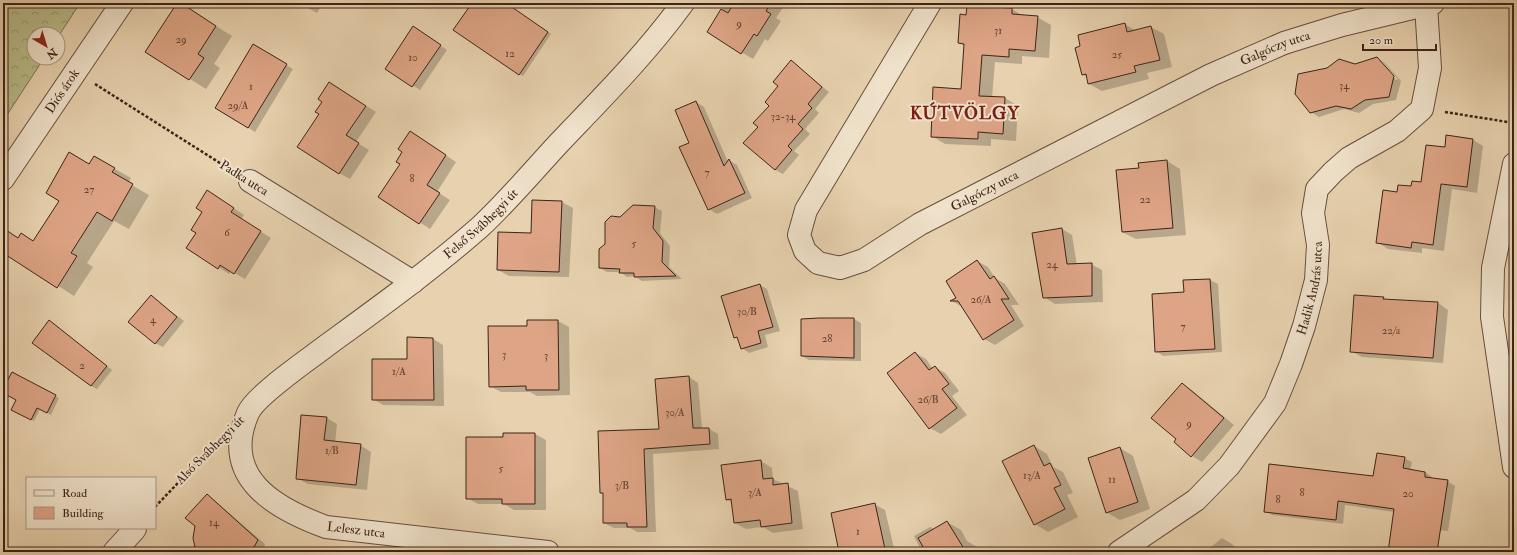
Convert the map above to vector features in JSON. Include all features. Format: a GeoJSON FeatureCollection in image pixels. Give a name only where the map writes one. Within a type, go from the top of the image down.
{"type":"FeatureCollection","features":[{"type":"Feature","properties":{"kind":"street","name":"Diós árok"},"geometry":{"type":"LineString","coordinates":[[3,179],[122,3]]}},
{"type":"Feature","properties":{"kind":"street","name":"Felső Svábhegyi út"},"geometry":{"type":"LineString","coordinates":[[249,411],[282,379],[413,282],[481,226],[637,60],[683,3]]}},
{"type":"Feature","properties":{"kind":"street","name":"Galgóczy utca"},"geometry":{"type":"LineString","coordinates":[[930,3],[806,210],[799,236],[805,251],[818,263],[840,268],[864,260],[920,224],[1211,75],[1284,43],[1342,25],[1429,4]]}},
{"type":"Feature","properties":{"kind":"street"},"geometry":{"type":"LineString","coordinates":[[1422,109],[1430,68],[1429,4]]}},
{"type":"Feature","properties":{"kind":"street","name":"Hadik András utca"},"geometry":{"type":"LineString","coordinates":[[1119,552],[1196,500],[1229,466],[1275,403],[1291,364],[1304,326],[1316,280],[1318,245],[1313,213],[1317,189],[1349,158],[1397,131],[1422,109]]}},
{"type":"Feature","properties":{"kind":"street"},"geometry":{"type":"LineString","coordinates":[[1514,164],[1493,268],[1492,317],[1514,467]]}},
{"type":"Feature","properties":{"kind":"street","name":"Padka utca"},"geometry":{"type":"LineString","coordinates":[[250,181],[413,282]]}},
{"type":"Feature","properties":{"kind":"street","name":"Lelesz utca"},"geometry":{"type":"LineString","coordinates":[[249,411],[242,431],[240,450],[244,471],[257,487],[279,506],[300,518],[326,527],[548,552]]}},
{"type":"Feature","properties":{"kind":"street"},"geometry":{"type":"LineString","coordinates":[[114,552],[135,529]]}},
{"type":"Feature","properties":{"kind":"path","name":"Padka utca"},"geometry":{"type":"LineString","coordinates":[[76,72],[250,181]]}},
{"type":"Feature","properties":{"kind":"path"},"geometry":{"type":"LineString","coordinates":[[1422,109],[1514,123]]}},
{"type":"Feature","properties":{"kind":"path","name":"Alsó Svábhegyi út"},"geometry":{"type":"LineString","coordinates":[[156,506],[220,439]]}},
{"type":"Feature","properties":{"kind":"green space"},"geometry":{"type":"Polygon","coordinates":[[[3,3],[80,3],[65,26],[26,26],[26,66],[39,66],[3,121],[3,3]]]}},
{"type":"Feature","properties":{"kind":"building"},"geometry":{"type":"Polygon","coordinates":[[[177,3],[181,3],[216,26],[198,54],[204,58],[189,80],[145,52],[177,3]]]}},
{"type":"Feature","properties":{"kind":"building"},"geometry":{"type":"Polygon","coordinates":[[[472,3],[506,3],[548,32],[519,75],[453,30],[472,3]]]}},
{"type":"Feature","properties":{"kind":"building"},"geometry":{"type":"Polygon","coordinates":[[[734,3],[771,3],[766,11],[771,14],[757,36],[754,34],[741,54],[707,32],[721,9],[728,13],[734,3]]]}},
{"type":"Feature","properties":{"kind":"building"},"geometry":{"type":"Polygon","coordinates":[[[967,6],[1012,8],[1012,14],[1038,16],[1035,51],[1009,49],[1009,57],[982,55],[979,96],[1005,97],[1003,134],[978,132],[978,139],[931,137],[933,87],[961,89],[964,44],[958,43],[960,14],[966,15],[967,6]]]}},
{"type":"Feature","properties":{"kind":"building"},"geometry":{"type":"Polygon","coordinates":[[[1125,23],[1127,32],[1151,26],[1160,60],[1134,66],[1136,72],[1088,84],[1086,74],[1082,75],[1075,48],[1080,46],[1078,35],[1125,23]]]}},
{"type":"Feature","properties":{"kind":"building"},"geometry":{"type":"Polygon","coordinates":[[[413,26],[441,45],[412,87],[385,69],[413,26]]]}},
{"type":"Feature","properties":{"kind":"building"},"geometry":{"type":"Polygon","coordinates":[[[253,44],[287,64],[248,128],[215,108],[253,44]]]}},
{"type":"Feature","properties":{"kind":"building"},"geometry":{"type":"Polygon","coordinates":[[[1377,57],[1394,76],[1389,97],[1365,100],[1351,109],[1336,106],[1310,113],[1295,94],[1298,74],[1327,68],[1339,59],[1355,64],[1377,57]]]}},
{"type":"Feature","properties":{"kind":"building"},"geometry":{"type":"Polygon","coordinates":[[[791,60],[822,87],[808,104],[812,108],[798,124],[803,129],[788,146],[792,150],[775,170],[743,143],[758,127],[753,123],[769,106],[765,102],[778,86],[773,82],[791,60]]]}},
{"type":"Feature","properties":{"kind":"building"},"geometry":{"type":"Polygon","coordinates":[[[329,82],[366,106],[346,135],[359,143],[339,174],[297,147],[319,114],[315,112],[322,102],[318,99],[329,82]]]}},
{"type":"Feature","properties":{"kind":"building"},"geometry":{"type":"Polygon","coordinates":[[[696,101],[724,166],[729,159],[745,193],[708,210],[679,147],[689,143],[675,110],[696,101]]]}},
{"type":"Feature","properties":{"kind":"building"},"geometry":{"type":"Polygon","coordinates":[[[410,131],[446,155],[427,185],[440,193],[419,224],[378,197],[400,164],[396,162],[402,152],[398,149],[410,131]]]}},
{"type":"Feature","properties":{"kind":"building"},"geometry":{"type":"Polygon","coordinates":[[[1446,135],[1473,139],[1467,187],[1441,184],[1433,245],[1412,242],[1411,248],[1376,243],[1383,190],[1397,192],[1398,185],[1411,186],[1412,181],[1421,182],[1426,145],[1445,147],[1446,135]]]}},
{"type":"Feature","properties":{"kind":"building"},"geometry":{"type":"Polygon","coordinates":[[[69,152],[89,164],[94,156],[115,168],[112,172],[133,184],[112,221],[97,212],[71,253],[77,256],[57,288],[3,253],[3,228],[18,238],[21,233],[33,241],[59,201],[46,193],[69,152]]]}},
{"type":"Feature","properties":{"kind":"building"},"geometry":{"type":"Polygon","coordinates":[[[1167,160],[1173,228],[1122,232],[1116,170],[1139,168],[1138,163],[1167,160]]]}},
{"type":"Feature","properties":{"kind":"building"},"geometry":{"type":"Polygon","coordinates":[[[207,190],[234,208],[231,212],[261,231],[234,274],[220,265],[218,269],[186,248],[196,233],[191,230],[202,212],[196,208],[207,190]]]}},
{"type":"Feature","properties":{"kind":"building"},"geometry":{"type":"Polygon","coordinates":[[[532,200],[562,201],[559,272],[497,270],[498,232],[531,233],[532,200]]]}},
{"type":"Feature","properties":{"kind":"building"},"geometry":{"type":"Polygon","coordinates":[[[633,205],[655,206],[653,228],[663,241],[662,262],[676,276],[634,277],[634,273],[619,273],[620,269],[599,268],[599,249],[605,244],[605,222],[611,216],[620,217],[633,205]]]}},
{"type":"Feature","properties":{"kind":"building"},"geometry":{"type":"Polygon","coordinates":[[[1062,228],[1067,264],[1092,263],[1092,296],[1043,298],[1032,233],[1062,228]]]}},
{"type":"Feature","properties":{"kind":"building"},"geometry":{"type":"Polygon","coordinates":[[[977,260],[990,279],[994,276],[1009,299],[1001,299],[1014,320],[983,340],[958,301],[950,301],[956,298],[946,281],[977,260]]]}},
{"type":"Feature","properties":{"kind":"building"},"geometry":{"type":"Polygon","coordinates":[[[1210,279],[1215,349],[1155,352],[1152,294],[1184,292],[1183,280],[1210,279]]]}},
{"type":"Feature","properties":{"kind":"building"},"geometry":{"type":"Polygon","coordinates":[[[760,284],[773,327],[758,331],[761,343],[741,349],[737,337],[734,338],[721,296],[760,284]]]}},
{"type":"Feature","properties":{"kind":"building"},"geometry":{"type":"Polygon","coordinates":[[[151,295],[177,317],[155,344],[128,322],[151,295]]]}},
{"type":"Feature","properties":{"kind":"building"},"geometry":{"type":"Polygon","coordinates":[[[1354,295],[1384,297],[1383,299],[1438,302],[1433,358],[1350,352],[1354,295]]]}},
{"type":"Feature","properties":{"kind":"building"},"geometry":{"type":"Polygon","coordinates":[[[854,318],[854,358],[801,356],[801,319],[854,318]]]}},
{"type":"Feature","properties":{"kind":"building"},"geometry":{"type":"Polygon","coordinates":[[[49,320],[107,366],[91,386],[32,343],[49,320]]]}},
{"type":"Feature","properties":{"kind":"building"},"geometry":{"type":"Polygon","coordinates":[[[527,320],[558,320],[559,390],[526,390],[526,386],[489,387],[488,326],[527,326],[527,320]]]}},
{"type":"Feature","properties":{"kind":"building"},"geometry":{"type":"Polygon","coordinates":[[[407,337],[433,338],[434,400],[372,400],[372,359],[407,359],[407,337]]]}},
{"type":"Feature","properties":{"kind":"building"},"geometry":{"type":"Polygon","coordinates":[[[915,352],[929,370],[935,366],[949,384],[942,389],[957,408],[929,429],[887,373],[915,352]]]}},
{"type":"Feature","properties":{"kind":"building"},"geometry":{"type":"Polygon","coordinates":[[[12,372],[56,395],[47,413],[37,408],[31,420],[11,410],[16,400],[3,393],[3,389],[12,372]]]}},
{"type":"Feature","properties":{"kind":"building"},"geometry":{"type":"Polygon","coordinates":[[[689,376],[693,428],[709,428],[710,444],[644,449],[647,527],[627,527],[627,523],[603,523],[603,493],[600,493],[598,431],[659,429],[655,379],[689,376]]]}},
{"type":"Feature","properties":{"kind":"building"},"geometry":{"type":"Polygon","coordinates":[[[1182,383],[1224,418],[1191,457],[1174,442],[1176,439],[1151,418],[1182,383]]]}},
{"type":"Feature","properties":{"kind":"building"},"geometry":{"type":"Polygon","coordinates":[[[301,415],[327,417],[324,440],[361,444],[356,485],[296,479],[301,415]]]}},
{"type":"Feature","properties":{"kind":"building"},"geometry":{"type":"Polygon","coordinates":[[[503,433],[535,433],[535,504],[502,504],[502,499],[466,499],[466,437],[503,437],[503,433]]]}},
{"type":"Feature","properties":{"kind":"building"},"geometry":{"type":"Polygon","coordinates":[[[1034,445],[1044,466],[1050,463],[1061,485],[1054,488],[1065,509],[1034,525],[1002,461],[1034,445]]]}},
{"type":"Feature","properties":{"kind":"building"},"geometry":{"type":"Polygon","coordinates":[[[1120,447],[1138,502],[1106,513],[1088,458],[1120,447]]]}},
{"type":"Feature","properties":{"kind":"building"},"geometry":{"type":"Polygon","coordinates":[[[1377,453],[1405,457],[1403,468],[1425,472],[1425,477],[1448,480],[1437,552],[1388,552],[1394,509],[1338,501],[1336,520],[1264,512],[1269,464],[1373,476],[1377,453]]]}},
{"type":"Feature","properties":{"kind":"building"},"geometry":{"type":"Polygon","coordinates":[[[761,460],[763,479],[773,478],[773,485],[788,483],[792,523],[761,527],[760,520],[734,523],[731,499],[726,500],[721,465],[761,460]]]}},
{"type":"Feature","properties":{"kind":"building"},"geometry":{"type":"Polygon","coordinates":[[[207,494],[258,540],[251,552],[196,552],[193,538],[195,526],[185,518],[207,494]]]}},
{"type":"Feature","properties":{"kind":"building"},"geometry":{"type":"Polygon","coordinates":[[[875,503],[885,549],[873,552],[839,552],[831,513],[875,503]]]}},
{"type":"Feature","properties":{"kind":"building"},"geometry":{"type":"Polygon","coordinates":[[[947,521],[966,552],[926,552],[918,538],[947,521]]]}},
{"type":"Feature","properties":{"kind":"district","name":"KÚTVÖLGY"},"geometry":{"type":"Point","coordinates":[965,113]}}]}
